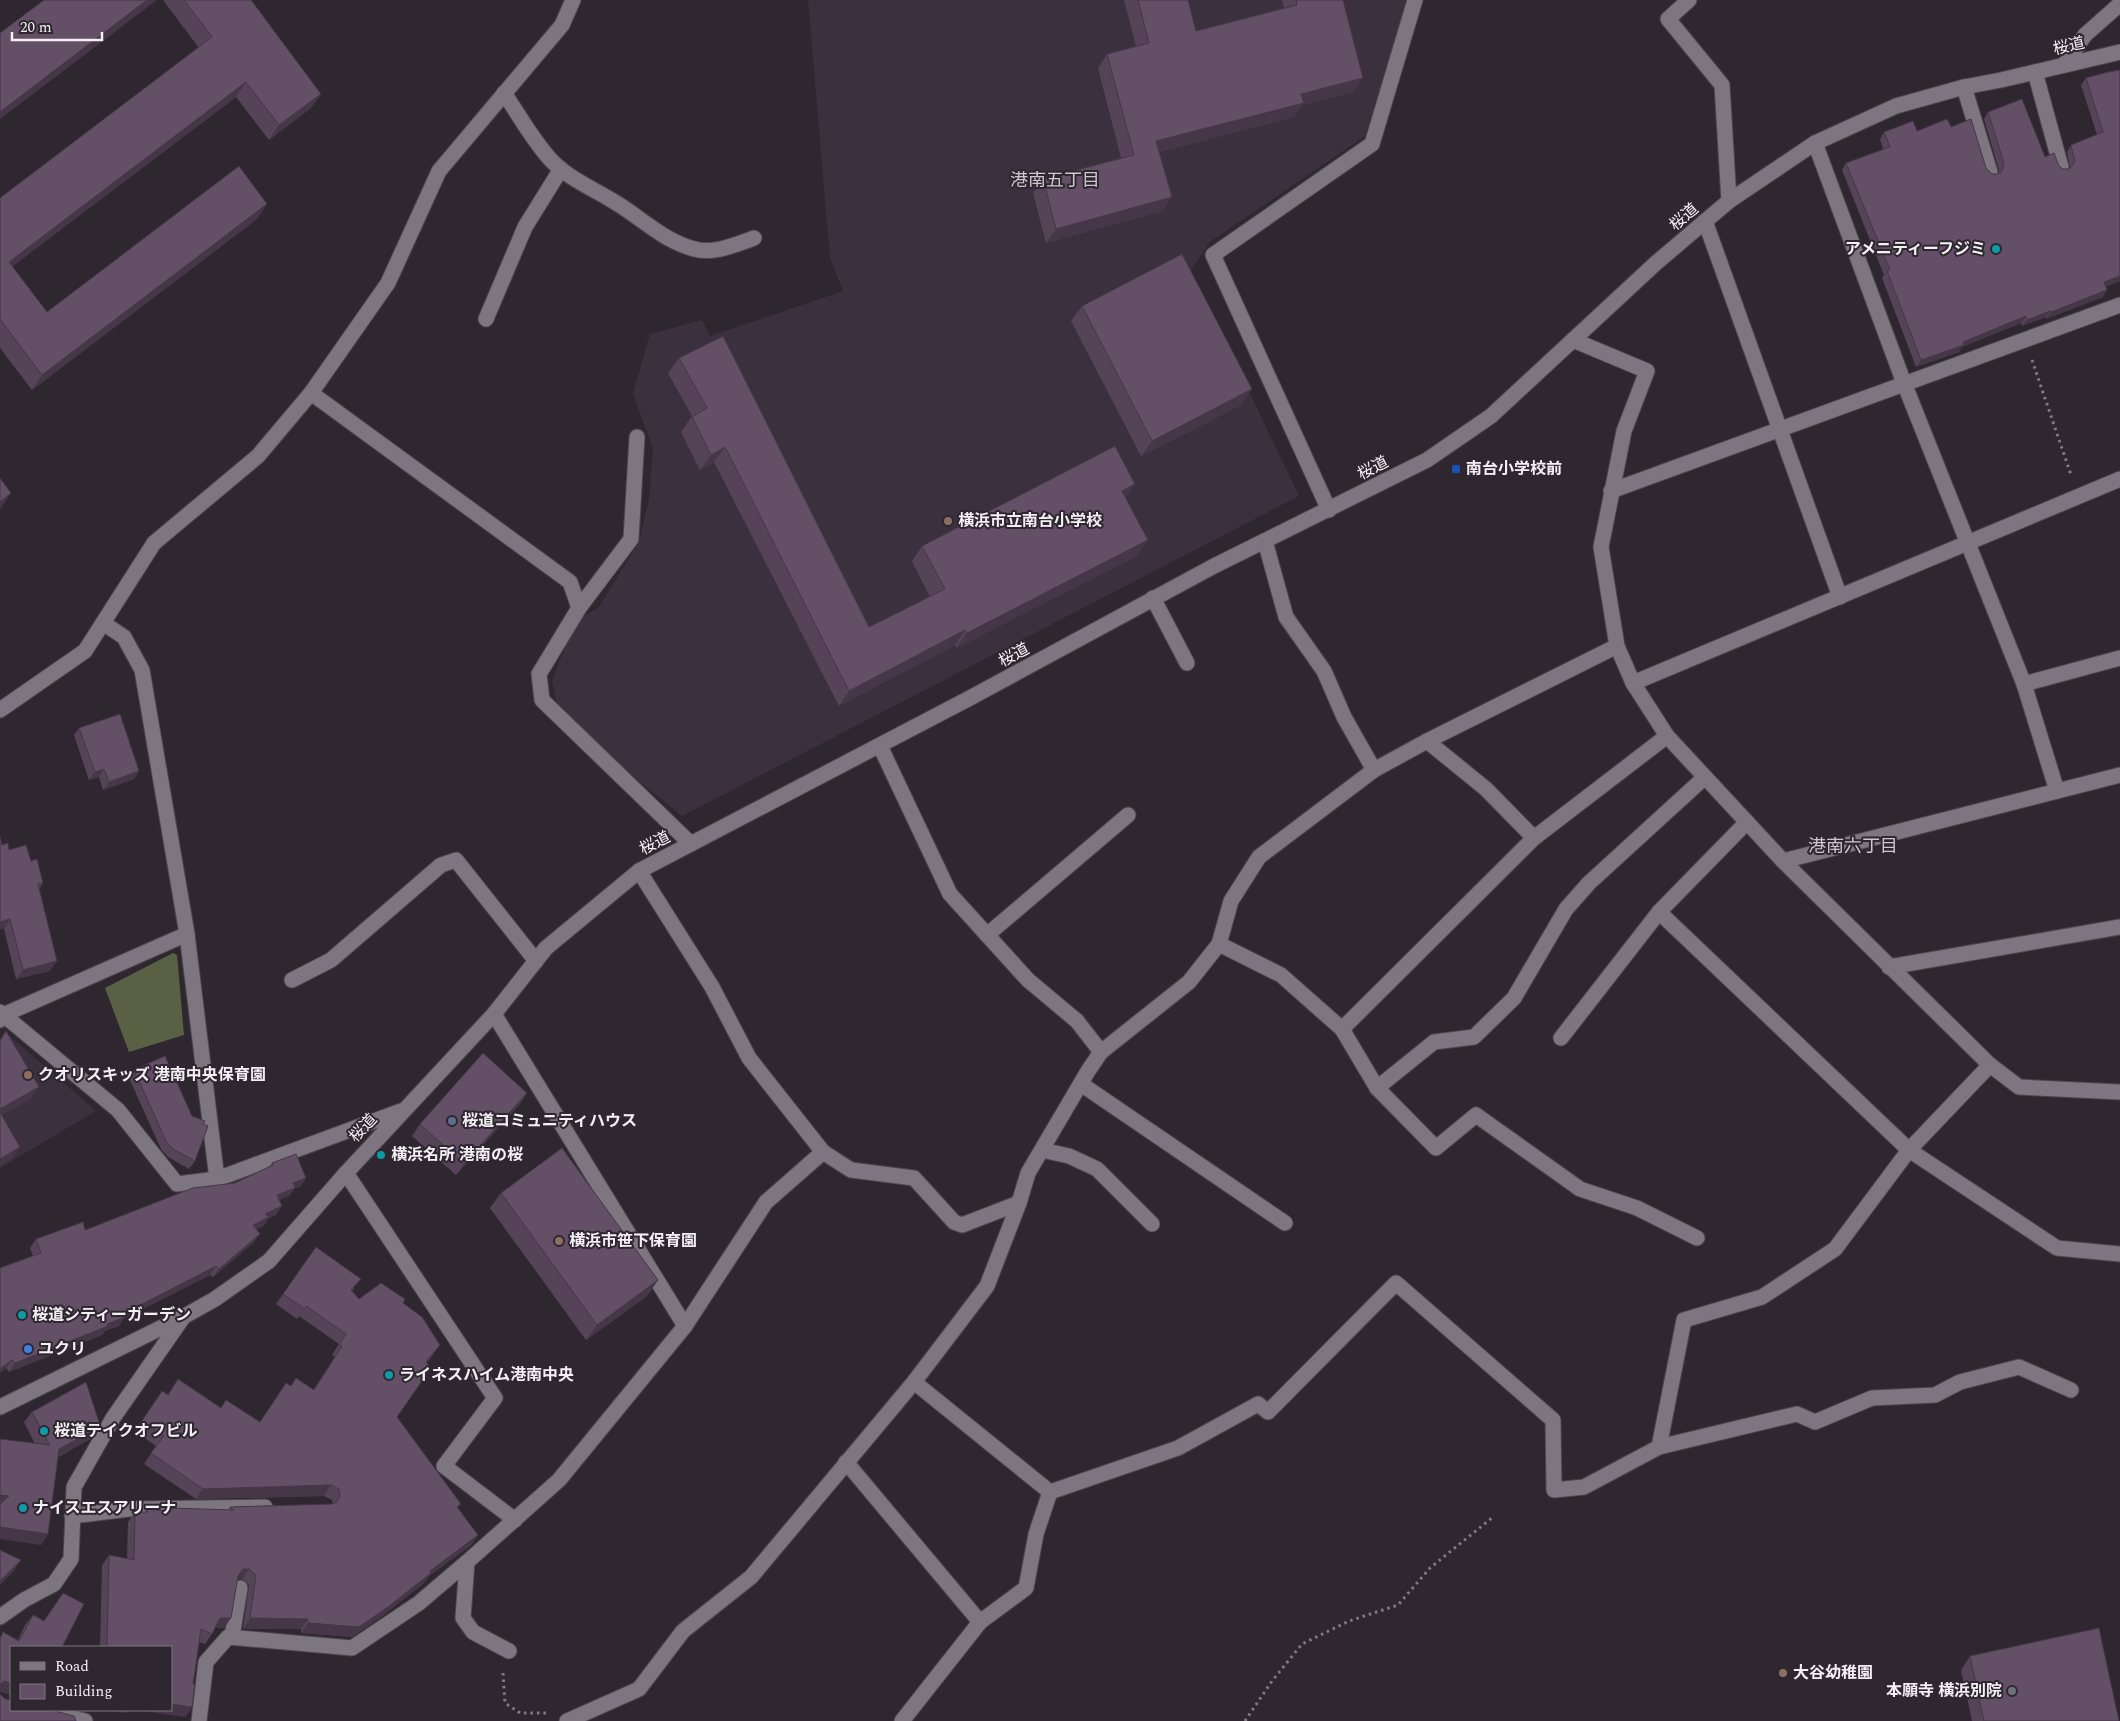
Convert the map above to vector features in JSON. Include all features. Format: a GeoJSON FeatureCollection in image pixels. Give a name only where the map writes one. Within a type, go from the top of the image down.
{"type":"FeatureCollection","features":[{"type":"Feature","properties":{"kind":"street"},"geometry":{"type":"LineString","coordinates":[[0,710],[85,651],[154,543],[258,456],[310,393],[388,283],[439,171],[562,25],[573,0]]}},
{"type":"Feature","properties":{"kind":"street"},"geometry":{"type":"LineString","coordinates":[[1328,510],[1213,255],[1372,144],[1414,0]]}},
{"type":"Feature","properties":{"kind":"street"},"geometry":{"type":"LineString","coordinates":[[1689,0],[1668,19],[1722,84],[1729,201]]}},
{"type":"Feature","properties":{"kind":"street"},"geometry":{"type":"LineString","coordinates":[[2064,65],[2085,35],[2120,4]]}},
{"type":"Feature","properties":{"kind":"street","name":"桜道"},"geometry":{"type":"LineString","coordinates":[[0,1407],[183,1317],[215,1299],[269,1261],[346,1173],[494,1014],[546,948],[638,871],[880,746],[1153,598],[1435,454],[1491,416],[1656,263],[1729,201],[1815,143],[1896,106],[1964,87],[2120,52]]}},
{"type":"Feature","properties":{"kind":"street"},"geometry":{"type":"LineString","coordinates":[[2035,72],[2061,167]]}},
{"type":"Feature","properties":{"kind":"street"},"geometry":{"type":"LineString","coordinates":[[1964,87],[1990,172]]}},
{"type":"Feature","properties":{"kind":"street"},"geometry":{"type":"LineString","coordinates":[[504,93],[535,139],[551,160],[561,169],[571,177],[614,201],[673,241],[700,251],[730,247],[754,238]]}},
{"type":"Feature","properties":{"kind":"street"},"geometry":{"type":"LineString","coordinates":[[1815,143],[1904,383],[2024,684],[2057,792]]}},
{"type":"Feature","properties":{"kind":"street"},"geometry":{"type":"LineString","coordinates":[[486,319],[525,227],[561,169]]}},
{"type":"Feature","properties":{"kind":"street"},"geometry":{"type":"LineString","coordinates":[[1705,221],[1840,597]]}},
{"type":"Feature","properties":{"kind":"street"},"geometry":{"type":"LineString","coordinates":[[1611,491],[2120,305]]}},
{"type":"Feature","properties":{"kind":"street"},"geometry":{"type":"LineString","coordinates":[[1573,340],[1647,371],[1624,430],[1601,547],[1617,646],[1633,683],[1667,736],[1783,861],[1889,968],[1990,1065],[2019,1087],[2120,1092]]}},
{"type":"Feature","properties":{"kind":"street"},"geometry":{"type":"LineString","coordinates":[[310,393],[570,582],[579,608]]}},
{"type":"Feature","properties":{"kind":"street"},"geometry":{"type":"LineString","coordinates":[[637,437],[631,539],[579,608],[539,674],[542,700],[691,844]]}},
{"type":"Feature","properties":{"kind":"street"},"geometry":{"type":"LineString","coordinates":[[1633,683],[2120,479]]}},
{"type":"Feature","properties":{"kind":"street"},"geometry":{"type":"LineString","coordinates":[[1265,541],[1286,617],[1324,671],[1344,717],[1374,770]]}},
{"type":"Feature","properties":{"kind":"street"},"geometry":{"type":"LineString","coordinates":[[1153,598],[1187,663]]}},
{"type":"Feature","properties":{"kind":"street"},"geometry":{"type":"LineString","coordinates":[[103,623],[124,638],[142,670],[187,934],[217,1179]]}},
{"type":"Feature","properties":{"kind":"street"},"geometry":{"type":"LineString","coordinates":[[567,1721],[639,1688],[683,1631],[751,1577],[914,1382],[987,1286],[1019,1203],[1028,1172],[1101,1052],[1189,982],[1219,944],[1231,901],[1259,857],[1374,770],[1426,741],[1617,646]]}},
{"type":"Feature","properties":{"kind":"street"},"geometry":{"type":"LineString","coordinates":[[2024,684],[2120,658]]}},
{"type":"Feature","properties":{"kind":"street"},"geometry":{"type":"LineString","coordinates":[[1342,1029],[1534,838],[1667,736]]}},
{"type":"Feature","properties":{"kind":"street"},"geometry":{"type":"LineString","coordinates":[[1426,741],[1486,789],[1534,838]]}},
{"type":"Feature","properties":{"kind":"street"},"geometry":{"type":"LineString","coordinates":[[880,746],[950,894],[1028,980],[1077,1021],[1101,1052]]}},
{"type":"Feature","properties":{"kind":"street"},"geometry":{"type":"LineString","coordinates":[[1783,861],[2120,775]]}},
{"type":"Feature","properties":{"kind":"street"},"geometry":{"type":"LineString","coordinates":[[1377,1088],[1434,1042],[1474,1037],[1514,998],[1566,909],[1589,883],[1705,777]]}},
{"type":"Feature","properties":{"kind":"street"},"geometry":{"type":"LineString","coordinates":[[987,935],[1128,815]]}},
{"type":"Feature","properties":{"kind":"street"},"geometry":{"type":"LineString","coordinates":[[1561,1038],[1659,912],[1747,822]]}},
{"type":"Feature","properties":{"kind":"street"},"geometry":{"type":"LineString","coordinates":[[292,980],[330,960],[441,866],[456,860],[536,960]]}},
{"type":"Feature","properties":{"kind":"street"},"geometry":{"type":"LineString","coordinates":[[638,871],[712,987],[749,1058],[823,1152],[851,1170],[914,1178],[954,1222],[962,1225],[1019,1203]]}},
{"type":"Feature","properties":{"kind":"street"},"geometry":{"type":"LineString","coordinates":[[1659,912],[1908,1150],[2056,1248],[2120,1254]]}},
{"type":"Feature","properties":{"kind":"street"},"geometry":{"type":"LineString","coordinates":[[1889,968],[2120,927]]}},
{"type":"Feature","properties":{"kind":"street"},"geometry":{"type":"LineString","coordinates":[[187,934],[1,1016],[118,1110],[176,1184],[217,1179],[405,1109]]}},
{"type":"Feature","properties":{"kind":"street"},"geometry":{"type":"LineString","coordinates":[[1219,944],[1281,975],[1342,1029],[1377,1088],[1436,1148],[1476,1115],[1580,1189],[1637,1208],[1696,1238]]}},
{"type":"Feature","properties":{"kind":"street"},"geometry":{"type":"LineString","coordinates":[[494,1014],[685,1326]]}},
{"type":"Feature","properties":{"kind":"street"},"geometry":{"type":"LineString","coordinates":[[1659,1447],[1684,1320],[1762,1297],[1835,1249],[1908,1150],[1990,1065]]}},
{"type":"Feature","properties":{"kind":"street"},"geometry":{"type":"LineString","coordinates":[[1081,1084],[1285,1223]]}},
{"type":"Feature","properties":{"kind":"street"},"geometry":{"type":"LineString","coordinates":[[1042,1150],[1069,1156],[1098,1169],[1152,1224]]}},
{"type":"Feature","properties":{"kind":"street"},"geometry":{"type":"LineString","coordinates":[[199,1721],[206,1662],[228,1637],[352,1648],[420,1604],[559,1480],[685,1326],[766,1202],[823,1152]]}},
{"type":"Feature","properties":{"kind":"street"},"geometry":{"type":"LineString","coordinates":[[346,1173],[495,1398],[444,1466],[515,1520]]}},
{"type":"Feature","properties":{"kind":"street"},"geometry":{"type":"LineString","coordinates":[[1050,1492],[1178,1448],[1258,1404],[1268,1412],[1396,1283],[1553,1420],[1554,1490],[1584,1487],[1659,1447],[1798,1414],[1815,1422],[1872,1398],[1935,1395],[1960,1382],[2019,1367],[2071,1390]]}},
{"type":"Feature","properties":{"kind":"street"},"geometry":{"type":"LineString","coordinates":[[0,1617],[24,1600],[54,1584],[71,1559],[74,1487],[113,1418],[183,1317]]}},
{"type":"Feature","properties":{"kind":"street"},"geometry":{"type":"LineString","coordinates":[[914,1382],[1050,1492]]}},
{"type":"Feature","properties":{"kind":"street"},"geometry":{"type":"LineString","coordinates":[[846,1462],[980,1622]]}},
{"type":"Feature","properties":{"kind":"street"},"geometry":{"type":"LineString","coordinates":[[902,1721],[980,1622],[1026,1588],[1036,1534],[1050,1492]]}},
{"type":"Feature","properties":{"kind":"street"},"geometry":{"type":"LineString","coordinates":[[72,1516],[129,1509],[277,1507]]}},
{"type":"Feature","properties":{"kind":"street"},"geometry":{"type":"LineString","coordinates":[[467,1562],[463,1618],[473,1632],[509,1651]]}},
{"type":"Feature","properties":{"kind":"street"},"geometry":{"type":"LineString","coordinates":[[232,1637],[240,1588]]}},
{"type":"Feature","properties":{"kind":"street"},"geometry":{"type":"LineString","coordinates":[[46,1711],[78,1716]]}},
{"type":"Feature","properties":{"kind":"path"},"geometry":{"type":"LineString","coordinates":[[2039,380],[2070,472]]}},
{"type":"Feature","properties":{"kind":"path"},"geometry":{"type":"LineString","coordinates":[[1245,1721],[1272,1681],[1302,1644],[1349,1621],[1398,1605],[1430,1568],[1493,1517]]}},
{"type":"Feature","properties":{"kind":"path"},"geometry":{"type":"LineString","coordinates":[[502,1676],[505,1703],[520,1713],[534,1714]]}},
{"type":"Feature","properties":{"kind":"shaded area","name":"横浜市立南台小学校"},"geometry":{"type":"Polygon","coordinates":[[[808,0],[1408,0],[1365,136],[1210,242],[1191,270],[1299,496],[682,816],[617,763],[556,701],[552,680],[575,622],[599,607],[639,542],[649,499],[653,448],[633,394],[650,334],[702,320],[710,336],[843,291],[830,258],[808,0]]]}},
{"type":"Feature","properties":{"kind":"shaded area","name":"クオリスキッズ 港南中央保育園"},"geometry":{"type":"Polygon","coordinates":[[[5,1032],[96,1111],[0,1168],[0,1039],[5,1032]]]}},
{"type":"Feature","properties":{"kind":"green space"},"geometry":{"type":"Polygon","coordinates":[[[173,953],[177,955],[184,1035],[129,1052],[105,988],[173,953]]]}},
{"type":"Feature","properties":{"kind":"building"},"geometry":{"type":"Polygon","coordinates":[[[44,0],[147,0],[0,112],[0,33],[44,0]]]}},
{"type":"Feature","properties":{"kind":"building"},"geometry":{"type":"Polygon","coordinates":[[[184,0],[251,0],[321,94],[279,125],[246,82],[9,262],[47,312],[239,166],[267,204],[42,375],[0,319],[0,198],[212,37],[184,0]]]}},
{"type":"Feature","properties":{"kind":"building"},"geometry":{"type":"Polygon","coordinates":[[[1138,0],[1188,0],[1196,31],[1297,5],[1296,0],[1343,0],[1363,78],[1301,94],[1304,103],[1156,141],[1172,197],[1056,229],[1043,179],[1134,155],[1107,54],[1149,43],[1138,0]]]}},
{"type":"Feature","properties":{"kind":"building"},"geometry":{"type":"Polygon","coordinates":[[[2120,70],[2120,276],[2104,282],[2107,290],[2027,320],[2026,316],[1963,342],[1964,345],[1921,360],[1887,271],[1890,270],[1846,163],[1890,147],[1884,132],[1913,121],[1917,131],[1947,119],[1951,127],[1971,119],[1986,168],[1992,174],[1998,174],[2002,171],[2004,163],[1988,112],[2022,99],[2045,157],[2054,153],[2059,166],[2063,169],[2069,169],[2075,162],[2071,145],[2103,132],[2086,78],[2120,70]]]}},
{"type":"Feature","properties":{"kind":"building"},"geometry":{"type":"Polygon","coordinates":[[[1182,254],[1252,389],[1152,441],[1082,306],[1182,254]]]}},
{"type":"Feature","properties":{"kind":"building"},"geometry":{"type":"Polygon","coordinates":[[[723,336],[869,627],[945,589],[922,546],[1115,446],[1135,484],[1122,491],[1148,540],[967,633],[965,630],[849,691],[725,447],[711,455],[692,417],[707,408],[679,358],[723,336]]]}},
{"type":"Feature","properties":{"kind":"building"},"geometry":{"type":"Polygon","coordinates":[[[0,478],[11,493],[0,502],[0,478]]]}},
{"type":"Feature","properties":{"kind":"building"},"geometry":{"type":"Polygon","coordinates":[[[120,714],[139,771],[109,782],[104,769],[95,772],[79,728],[120,714]]]}},
{"type":"Feature","properties":{"kind":"building"},"geometry":{"type":"Polygon","coordinates":[[[0,836],[2,845],[8,843],[9,850],[26,845],[31,861],[37,859],[43,883],[38,884],[57,961],[23,970],[10,919],[0,922],[0,836]]]}},
{"type":"Feature","properties":{"kind":"building"},"geometry":{"type":"Polygon","coordinates":[[[6,1031],[39,1087],[0,1109],[0,1041],[6,1031]]]}},
{"type":"Feature","properties":{"kind":"building"},"geometry":{"type":"Polygon","coordinates":[[[483,1053],[527,1093],[464,1164],[420,1124],[483,1053]]]}},
{"type":"Feature","properties":{"kind":"building"},"geometry":{"type":"Polygon","coordinates":[[[165,1056],[192,1116],[205,1121],[203,1124],[208,1126],[195,1161],[173,1149],[166,1141],[134,1070],[165,1056]]]}},
{"type":"Feature","properties":{"kind":"building"},"geometry":{"type":"Polygon","coordinates":[[[0,1112],[20,1147],[0,1159],[0,1112]]]}},
{"type":"Feature","properties":{"kind":"building"},"geometry":{"type":"Polygon","coordinates":[[[562,1148],[658,1280],[597,1325],[501,1193],[562,1148]]]}},
{"type":"Feature","properties":{"kind":"building"},"geometry":{"type":"Polygon","coordinates":[[[296,1154],[306,1178],[293,1183],[295,1188],[277,1195],[282,1206],[265,1214],[269,1217],[253,1225],[260,1234],[219,1269],[216,1266],[123,1314],[125,1317],[107,1324],[108,1326],[15,1363],[12,1360],[0,1369],[0,1268],[41,1253],[36,1239],[83,1222],[85,1230],[193,1188],[235,1183],[273,1165],[272,1163],[296,1154]]]}},
{"type":"Feature","properties":{"kind":"building"},"geometry":{"type":"Polygon","coordinates":[[[316,1247],[361,1279],[351,1290],[359,1299],[381,1283],[405,1299],[403,1303],[422,1317],[440,1345],[426,1362],[431,1368],[397,1417],[461,1504],[457,1507],[478,1535],[430,1571],[431,1573],[388,1607],[359,1627],[308,1623],[308,1619],[250,1618],[256,1575],[249,1569],[243,1569],[238,1576],[231,1618],[220,1618],[212,1634],[201,1629],[193,1684],[195,1684],[192,1707],[172,1704],[172,1646],[107,1646],[109,1555],[134,1560],[135,1512],[147,1512],[147,1509],[171,1511],[171,1508],[234,1510],[230,1507],[332,1504],[337,1502],[340,1495],[339,1489],[331,1485],[203,1489],[151,1453],[164,1436],[142,1421],[162,1391],[168,1395],[178,1379],[221,1408],[226,1400],[260,1422],[286,1383],[291,1386],[296,1378],[314,1390],[342,1346],[339,1345],[346,1334],[306,1306],[305,1309],[283,1294],[316,1247]]]}},
{"type":"Feature","properties":{"kind":"building"},"geometry":{"type":"Polygon","coordinates":[[[86,1382],[100,1425],[98,1428],[59,1449],[48,1534],[0,1527],[0,1504],[9,1496],[0,1495],[0,1439],[50,1445],[32,1412],[86,1382]]]}},
{"type":"Feature","properties":{"kind":"building"},"geometry":{"type":"Polygon","coordinates":[[[0,1550],[21,1560],[0,1581],[0,1550]]]}},
{"type":"Feature","properties":{"kind":"building"},"geometry":{"type":"Polygon","coordinates":[[[63,1593],[84,1604],[63,1646],[10,1646],[10,1683],[4,1681],[0,1685],[0,1639],[3,1632],[19,1641],[33,1615],[44,1621],[63,1593]]]}},
{"type":"Feature","properties":{"kind":"building","name":"本願寺 横浜別院"},"geometry":{"type":"Polygon","coordinates":[[[2099,1628],[2119,1721],[1984,1721],[1970,1656],[2099,1628]]]}},
{"type":"Feature","properties":{"kind":"building"},"geometry":{"type":"Polygon","coordinates":[[[0,1694],[5,1699],[10,1700],[10,1711],[55,1711],[74,1716],[76,1721],[0,1721],[0,1694]]]}},
{"type":"Feature","properties":{"kind":"place","name":"アメニティーフジミ"},"geometry":{"type":"Point","coordinates":[1996,249]}},
{"type":"Feature","properties":{"kind":"place","name":"南台小学校前"},"geometry":{"type":"Point","coordinates":[1456,469]}},
{"type":"Feature","properties":{"kind":"place","name":"横浜市立南台小学校"},"geometry":{"type":"Point","coordinates":[948,521]}},
{"type":"Feature","properties":{"kind":"place","name":"クオリスキッズ 港南中央保育園"},"geometry":{"type":"Point","coordinates":[28,1075]}},
{"type":"Feature","properties":{"kind":"place","name":"桜道コミュニティハウス"},"geometry":{"type":"Point","coordinates":[452,1121]}},
{"type":"Feature","properties":{"kind":"place","name":"横浜名所 港南の桜"},"geometry":{"type":"Point","coordinates":[381,1155]}},
{"type":"Feature","properties":{"kind":"place","name":"横浜市笹下保育園"},"geometry":{"type":"Point","coordinates":[559,1241]}},
{"type":"Feature","properties":{"kind":"place","name":"桜道シティーガーデン"},"geometry":{"type":"Point","coordinates":[22,1315]}},
{"type":"Feature","properties":{"kind":"place","name":"ユクリ"},"geometry":{"type":"Point","coordinates":[28,1349]}},
{"type":"Feature","properties":{"kind":"place","name":"ライネスハイム港南中央"},"geometry":{"type":"Point","coordinates":[389,1375]}},
{"type":"Feature","properties":{"kind":"place","name":"桜道テイクオフビル"},"geometry":{"type":"Point","coordinates":[44,1431]}},
{"type":"Feature","properties":{"kind":"place","name":"ナイスエスアリーナ"},"geometry":{"type":"Point","coordinates":[23,1508]}},
{"type":"Feature","properties":{"kind":"place","name":"大谷幼稚園"},"geometry":{"type":"Point","coordinates":[1783,1673]}},
{"type":"Feature","properties":{"kind":"place","name":"本願寺 横浜別院"},"geometry":{"type":"Point","coordinates":[2012,1691]}},
{"type":"Feature","properties":{"kind":"district","name":"港南五丁目"},"geometry":{"type":"Point","coordinates":[1055,180]}},
{"type":"Feature","properties":{"kind":"district","name":"港南六丁目"},"geometry":{"type":"Point","coordinates":[1853,846]}}]}
